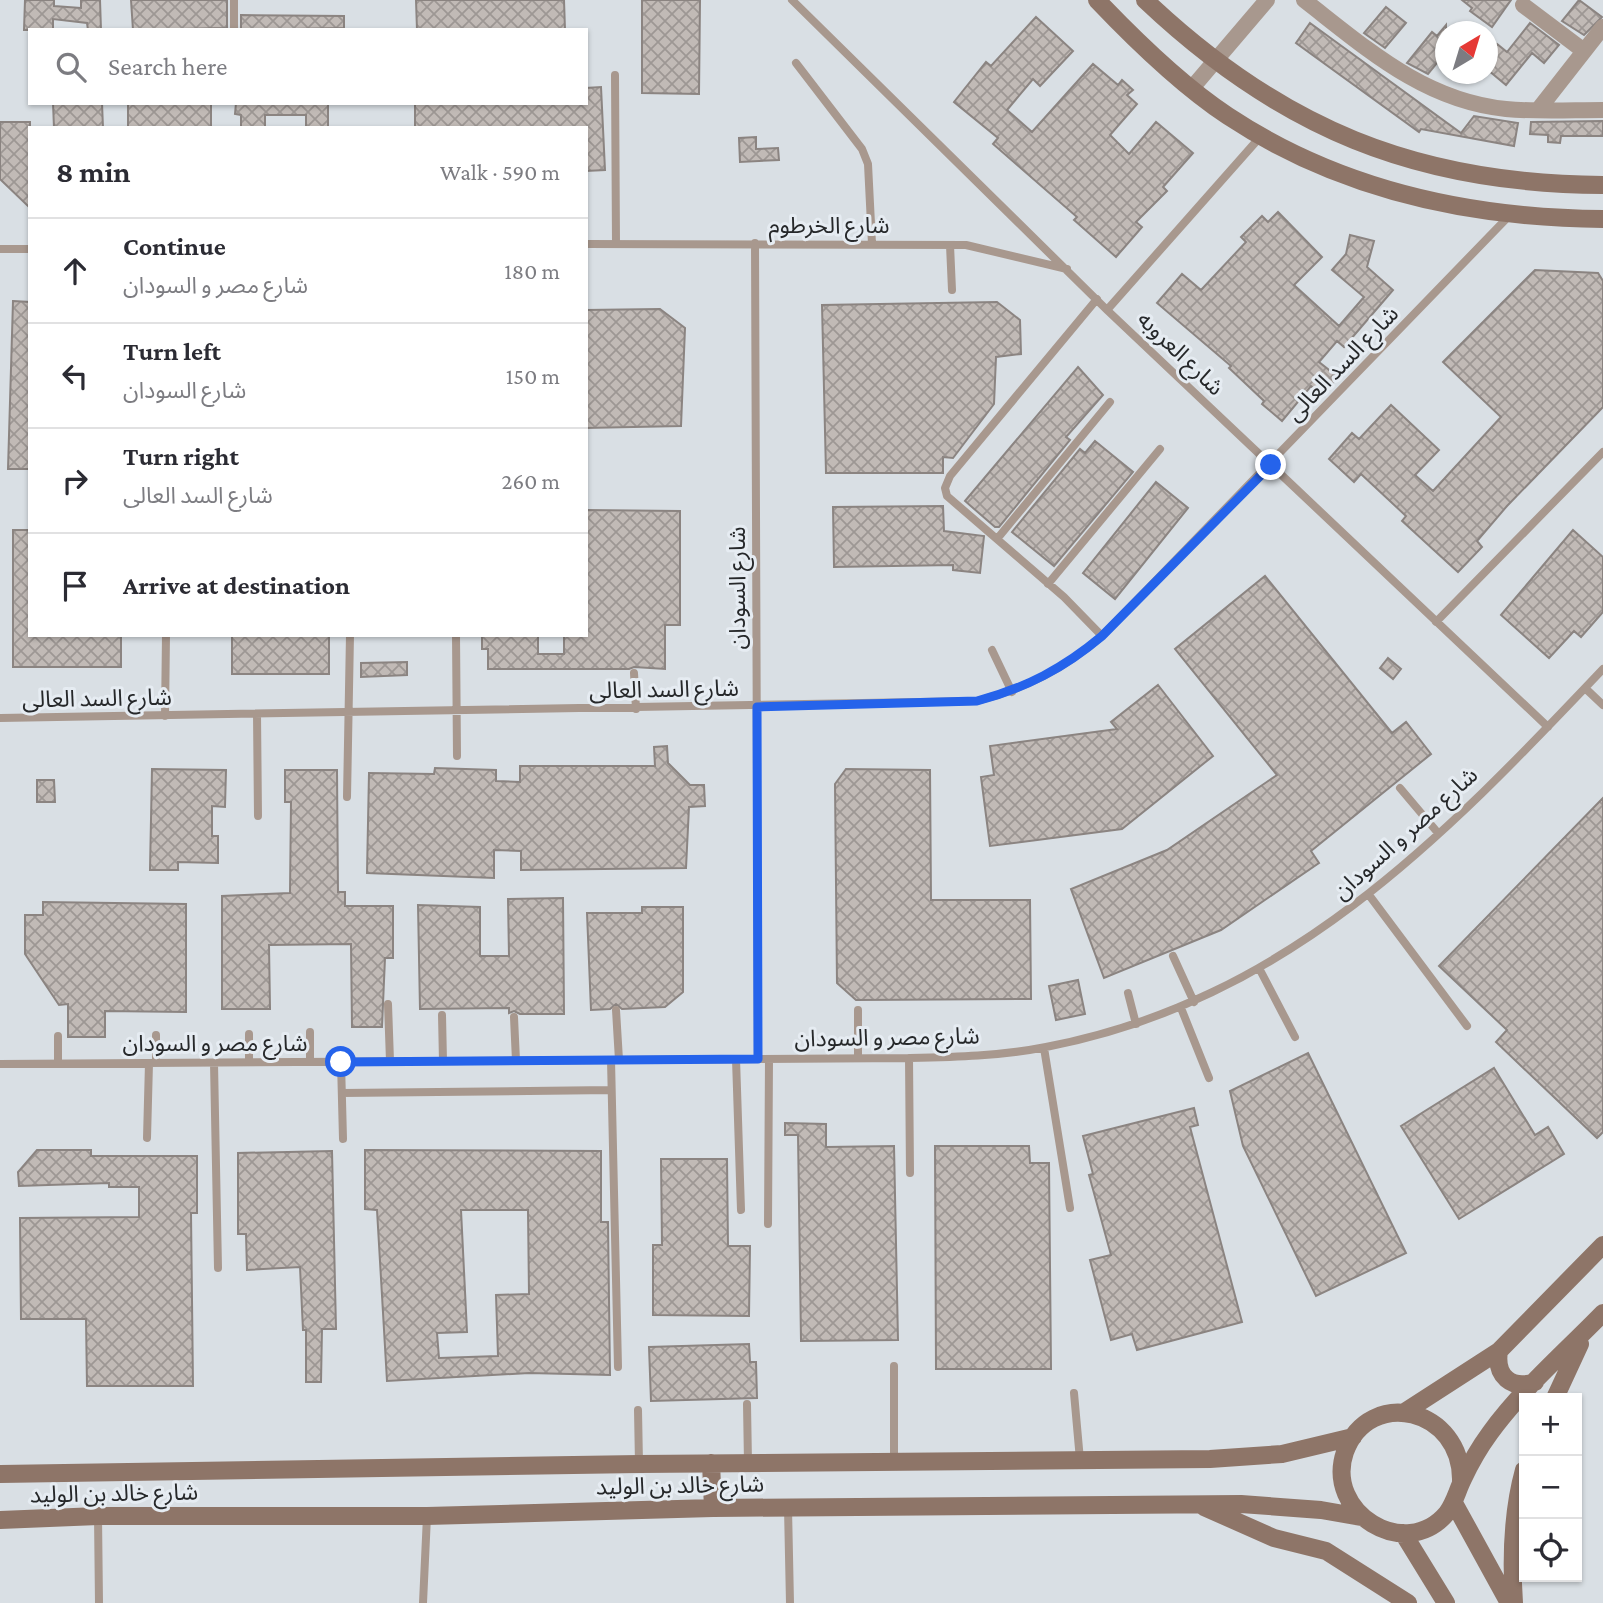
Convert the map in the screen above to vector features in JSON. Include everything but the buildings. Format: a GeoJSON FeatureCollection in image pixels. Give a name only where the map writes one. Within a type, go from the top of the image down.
{"type":"FeatureCollection","features":[{"type":"Feature","properties":{"kind":"main road"},"geometry":{"type":"LineString","coordinates":[[1097,0],[1192,88],[1226,115],[1310,160],[1381,188],[1466,209],[1601,223]]}},
{"type":"Feature","properties":{"kind":"main road"},"geometry":{"type":"LineString","coordinates":[[1145,0],[1215,62],[1306,119],[1400,158],[1500,180],[1603,185]]}},
{"type":"Feature","properties":{"kind":"main road"},"geometry":{"type":"LineString","coordinates":[[1603,1245],[1499,1351],[1403,1413],[1375,1419],[1353,1437],[1345,1453],[1343,1478],[1350,1503],[1361,1517],[1388,1531],[1403,1533],[1432,1525],[1454,1503],[1461,1482],[1490,1433],[1535,1382],[1603,1313]]}},
{"type":"Feature","properties":{"kind":"main road"},"geometry":{"type":"LineString","coordinates":[[1557,1393],[1586,1330]]}},
{"type":"Feature","properties":{"kind":"main road"},"geometry":{"type":"LineString","coordinates":[[1499,1351],[1497,1363],[1501,1375],[1511,1383],[1523,1386],[1535,1382]]}},
{"type":"Feature","properties":{"kind":"main road"},"geometry":{"type":"LineString","coordinates":[[1403,1413],[1431,1420],[1443,1429],[1459,1453],[1461,1482]]}},
{"type":"Feature","properties":{"kind":"main road","name":"شارع خالد بن الوليد"},"geometry":{"type":"LineString","coordinates":[[0,1474],[1245,1458],[1282,1454],[1353,1437]]}},
{"type":"Feature","properties":{"kind":"main road"},"geometry":{"type":"LineString","coordinates":[[711,1463],[713,1508]]}},
{"type":"Feature","properties":{"kind":"main road"},"geometry":{"type":"LineString","coordinates":[[1511,1603],[1515,1518],[1519,1497]]}},
{"type":"Feature","properties":{"kind":"main road"},"geometry":{"type":"LineString","coordinates":[[1454,1503],[1511,1603]]}},
{"type":"Feature","properties":{"kind":"main road"},"geometry":{"type":"LineString","coordinates":[[1201,1505],[1274,1538],[1326,1551],[1408,1603]]}},
{"type":"Feature","properties":{"kind":"main road","name":"شارع خالد بن الوليد"},"geometry":{"type":"LineString","coordinates":[[0,1520],[98,1516],[427,1516],[788,1507],[1201,1505],[1282,1505],[1361,1517]]}},
{"type":"Feature","properties":{"kind":"main road"},"geometry":{"type":"LineString","coordinates":[[1403,1533],[1446,1603]]}},
{"type":"Feature","properties":{"kind":"street"},"geometry":{"type":"LineString","coordinates":[[1192,88],[1267,0]]}},
{"type":"Feature","properties":{"kind":"street"},"geometry":{"type":"LineString","coordinates":[[1304,0],[1416,82],[1475,104],[1538,110],[1603,110]]}},
{"type":"Feature","properties":{"kind":"street"},"geometry":{"type":"LineString","coordinates":[[1523,5],[1584,51]]}},
{"type":"Feature","properties":{"kind":"street"},"geometry":{"type":"LineString","coordinates":[[1538,110],[1603,27]]}},
{"type":"Feature","properties":{"kind":"lane"},"geometry":{"type":"LineString","coordinates":[[234,0],[234,28]]}},
{"type":"Feature","properties":{"kind":"lane","name":"شارع العروبه"},"geometry":{"type":"LineString","coordinates":[[792,0],[1069,269],[1107,310],[1548,727]]}},
{"type":"Feature","properties":{"kind":"lane"},"geometry":{"type":"LineString","coordinates":[[796,63],[862,149],[868,164],[872,244]]}},
{"type":"Feature","properties":{"kind":"lane"},"geometry":{"type":"LineString","coordinates":[[615,75],[616,244]]}},
{"type":"Feature","properties":{"kind":"lane"},"geometry":{"type":"LineString","coordinates":[[1107,310],[1261,136]]}},
{"type":"Feature","properties":{"kind":"lane","name":"شارع السد العالى"},"geometry":{"type":"LineString","coordinates":[[0,718],[757,707],[977,701],[1012,692],[1055,672],[1102,636],[1271,465],[1510,215]]}},
{"type":"Feature","properties":{"kind":"lane","name":"شارع السودان"},"geometry":{"type":"LineString","coordinates":[[755,243],[758,1059]]}},
{"type":"Feature","properties":{"kind":"lane","name":"شارع الخرطوم"},"geometry":{"type":"LineString","coordinates":[[588,244],[950,244],[983,247],[1069,269]]}},
{"type":"Feature","properties":{"kind":"lane"},"geometry":{"type":"LineString","coordinates":[[950,244],[952,290]]}},
{"type":"Feature","properties":{"kind":"lane"},"geometry":{"type":"LineString","coordinates":[[0,249],[28,249]]}},
{"type":"Feature","properties":{"kind":"lane"},"geometry":{"type":"LineString","coordinates":[[1097,299],[946,481],[947,496],[1048,584],[1102,636]]}},
{"type":"Feature","properties":{"kind":"lane"},"geometry":{"type":"LineString","coordinates":[[997,539],[1110,402]]}},
{"type":"Feature","properties":{"kind":"lane"},"geometry":{"type":"LineString","coordinates":[[1048,584],[1160,449]]}},
{"type":"Feature","properties":{"kind":"lane"},"geometry":{"type":"LineString","coordinates":[[1436,622],[1603,452]]}},
{"type":"Feature","properties":{"kind":"lane"},"geometry":{"type":"LineString","coordinates":[[165,716],[166,637]]}},
{"type":"Feature","properties":{"kind":"lane"},"geometry":{"type":"LineString","coordinates":[[347,797],[351,713],[350,637]]}},
{"type":"Feature","properties":{"kind":"lane"},"geometry":{"type":"LineString","coordinates":[[456,637],[457,755]]}},
{"type":"Feature","properties":{"kind":"lane"},"geometry":{"type":"LineString","coordinates":[[992,650],[1012,692]]}},
{"type":"Feature","properties":{"kind":"lane","name":"شارع مصر و السودان"},"geometry":{"type":"LineString","coordinates":[[0,1064],[909,1058],[977,1056],[1044,1048],[1136,1024],[1181,1008],[1260,970],[1312,937],[1369,895],[1438,833],[1548,727],[1603,669]]}},
{"type":"Feature","properties":{"kind":"lane"},"geometry":{"type":"LineString","coordinates":[[634,673],[636,709]]}},
{"type":"Feature","properties":{"kind":"lane"},"geometry":{"type":"LineString","coordinates":[[1585,688],[1603,705]]}},
{"type":"Feature","properties":{"kind":"lane"},"geometry":{"type":"LineString","coordinates":[[257,714],[258,817]]}},
{"type":"Feature","properties":{"kind":"lane"},"geometry":{"type":"LineString","coordinates":[[1400,788],[1438,833]]}},
{"type":"Feature","properties":{"kind":"lane"},"geometry":{"type":"LineString","coordinates":[[1369,895],[1467,1026]]}},
{"type":"Feature","properties":{"kind":"lane"},"geometry":{"type":"LineString","coordinates":[[1172,957],[1194,1002]]}},
{"type":"Feature","properties":{"kind":"lane"},"geometry":{"type":"LineString","coordinates":[[1260,970],[1295,1037]]}},
{"type":"Feature","properties":{"kind":"lane"},"geometry":{"type":"LineString","coordinates":[[1128,993],[1136,1024]]}},
{"type":"Feature","properties":{"kind":"lane"},"geometry":{"type":"LineString","coordinates":[[388,1004],[390,1061]]}},
{"type":"Feature","properties":{"kind":"lane"},"geometry":{"type":"LineString","coordinates":[[1181,1008],[1209,1078]]}},
{"type":"Feature","properties":{"kind":"lane"},"geometry":{"type":"LineString","coordinates":[[616,1010],[615,1060],[611,1090],[618,1367]]}},
{"type":"Feature","properties":{"kind":"lane"},"geometry":{"type":"LineString","coordinates":[[858,1010],[858,1058]]}},
{"type":"Feature","properties":{"kind":"lane"},"geometry":{"type":"LineString","coordinates":[[442,1016],[443,1061]]}},
{"type":"Feature","properties":{"kind":"lane"},"geometry":{"type":"LineString","coordinates":[[514,1017],[516,1061]]}},
{"type":"Feature","properties":{"kind":"lane"},"geometry":{"type":"LineString","coordinates":[[310,1032],[310,1062]]}},
{"type":"Feature","properties":{"kind":"lane"},"geometry":{"type":"LineString","coordinates":[[249,1034],[249,1062]]}},
{"type":"Feature","properties":{"kind":"lane"},"geometry":{"type":"LineString","coordinates":[[147,1138],[156,1035]]}},
{"type":"Feature","properties":{"kind":"lane"},"geometry":{"type":"LineString","coordinates":[[58,1036],[58,1063]]}},
{"type":"Feature","properties":{"kind":"lane"},"geometry":{"type":"LineString","coordinates":[[1044,1048],[1070,1208]]}},
{"type":"Feature","properties":{"kind":"lane"},"geometry":{"type":"LineString","coordinates":[[909,1058],[910,1173]]}},
{"type":"Feature","properties":{"kind":"lane"},"geometry":{"type":"LineString","coordinates":[[736,1059],[741,1210]]}},
{"type":"Feature","properties":{"kind":"lane"},"geometry":{"type":"LineString","coordinates":[[768,1224],[769,1059]]}},
{"type":"Feature","properties":{"kind":"lane"},"geometry":{"type":"LineString","coordinates":[[341,1062],[343,1139]]}},
{"type":"Feature","properties":{"kind":"lane"},"geometry":{"type":"LineString","coordinates":[[214,1063],[218,1268]]}},
{"type":"Feature","properties":{"kind":"lane"},"geometry":{"type":"LineString","coordinates":[[342,1093],[611,1090]]}},
{"type":"Feature","properties":{"kind":"lane"},"geometry":{"type":"LineString","coordinates":[[894,1366],[894,1462]]}},
{"type":"Feature","properties":{"kind":"lane"},"geometry":{"type":"LineString","coordinates":[[1074,1393],[1080,1460]]}},
{"type":"Feature","properties":{"kind":"lane"},"geometry":{"type":"LineString","coordinates":[[747,1404],[748,1463]]}},
{"type":"Feature","properties":{"kind":"lane"},"geometry":{"type":"LineString","coordinates":[[638,1410],[639,1464]]}},
{"type":"Feature","properties":{"kind":"lane"},"geometry":{"type":"LineString","coordinates":[[788,1507],[790,1603]]}},
{"type":"Feature","properties":{"kind":"lane"},"geometry":{"type":"LineString","coordinates":[[98,1516],[99,1603]]}},
{"type":"Feature","properties":{"kind":"lane"},"geometry":{"type":"LineString","coordinates":[[423,1603],[427,1516]]}},
{"type":"Feature","properties":{"kind":"route"},"geometry":{"type":"LineString","coordinates":[[341,1062],[758,1059],[757,707],[977,701],[1012,692],[1044,678],[1075,659],[1102,636],[1271,465]]}}]}
